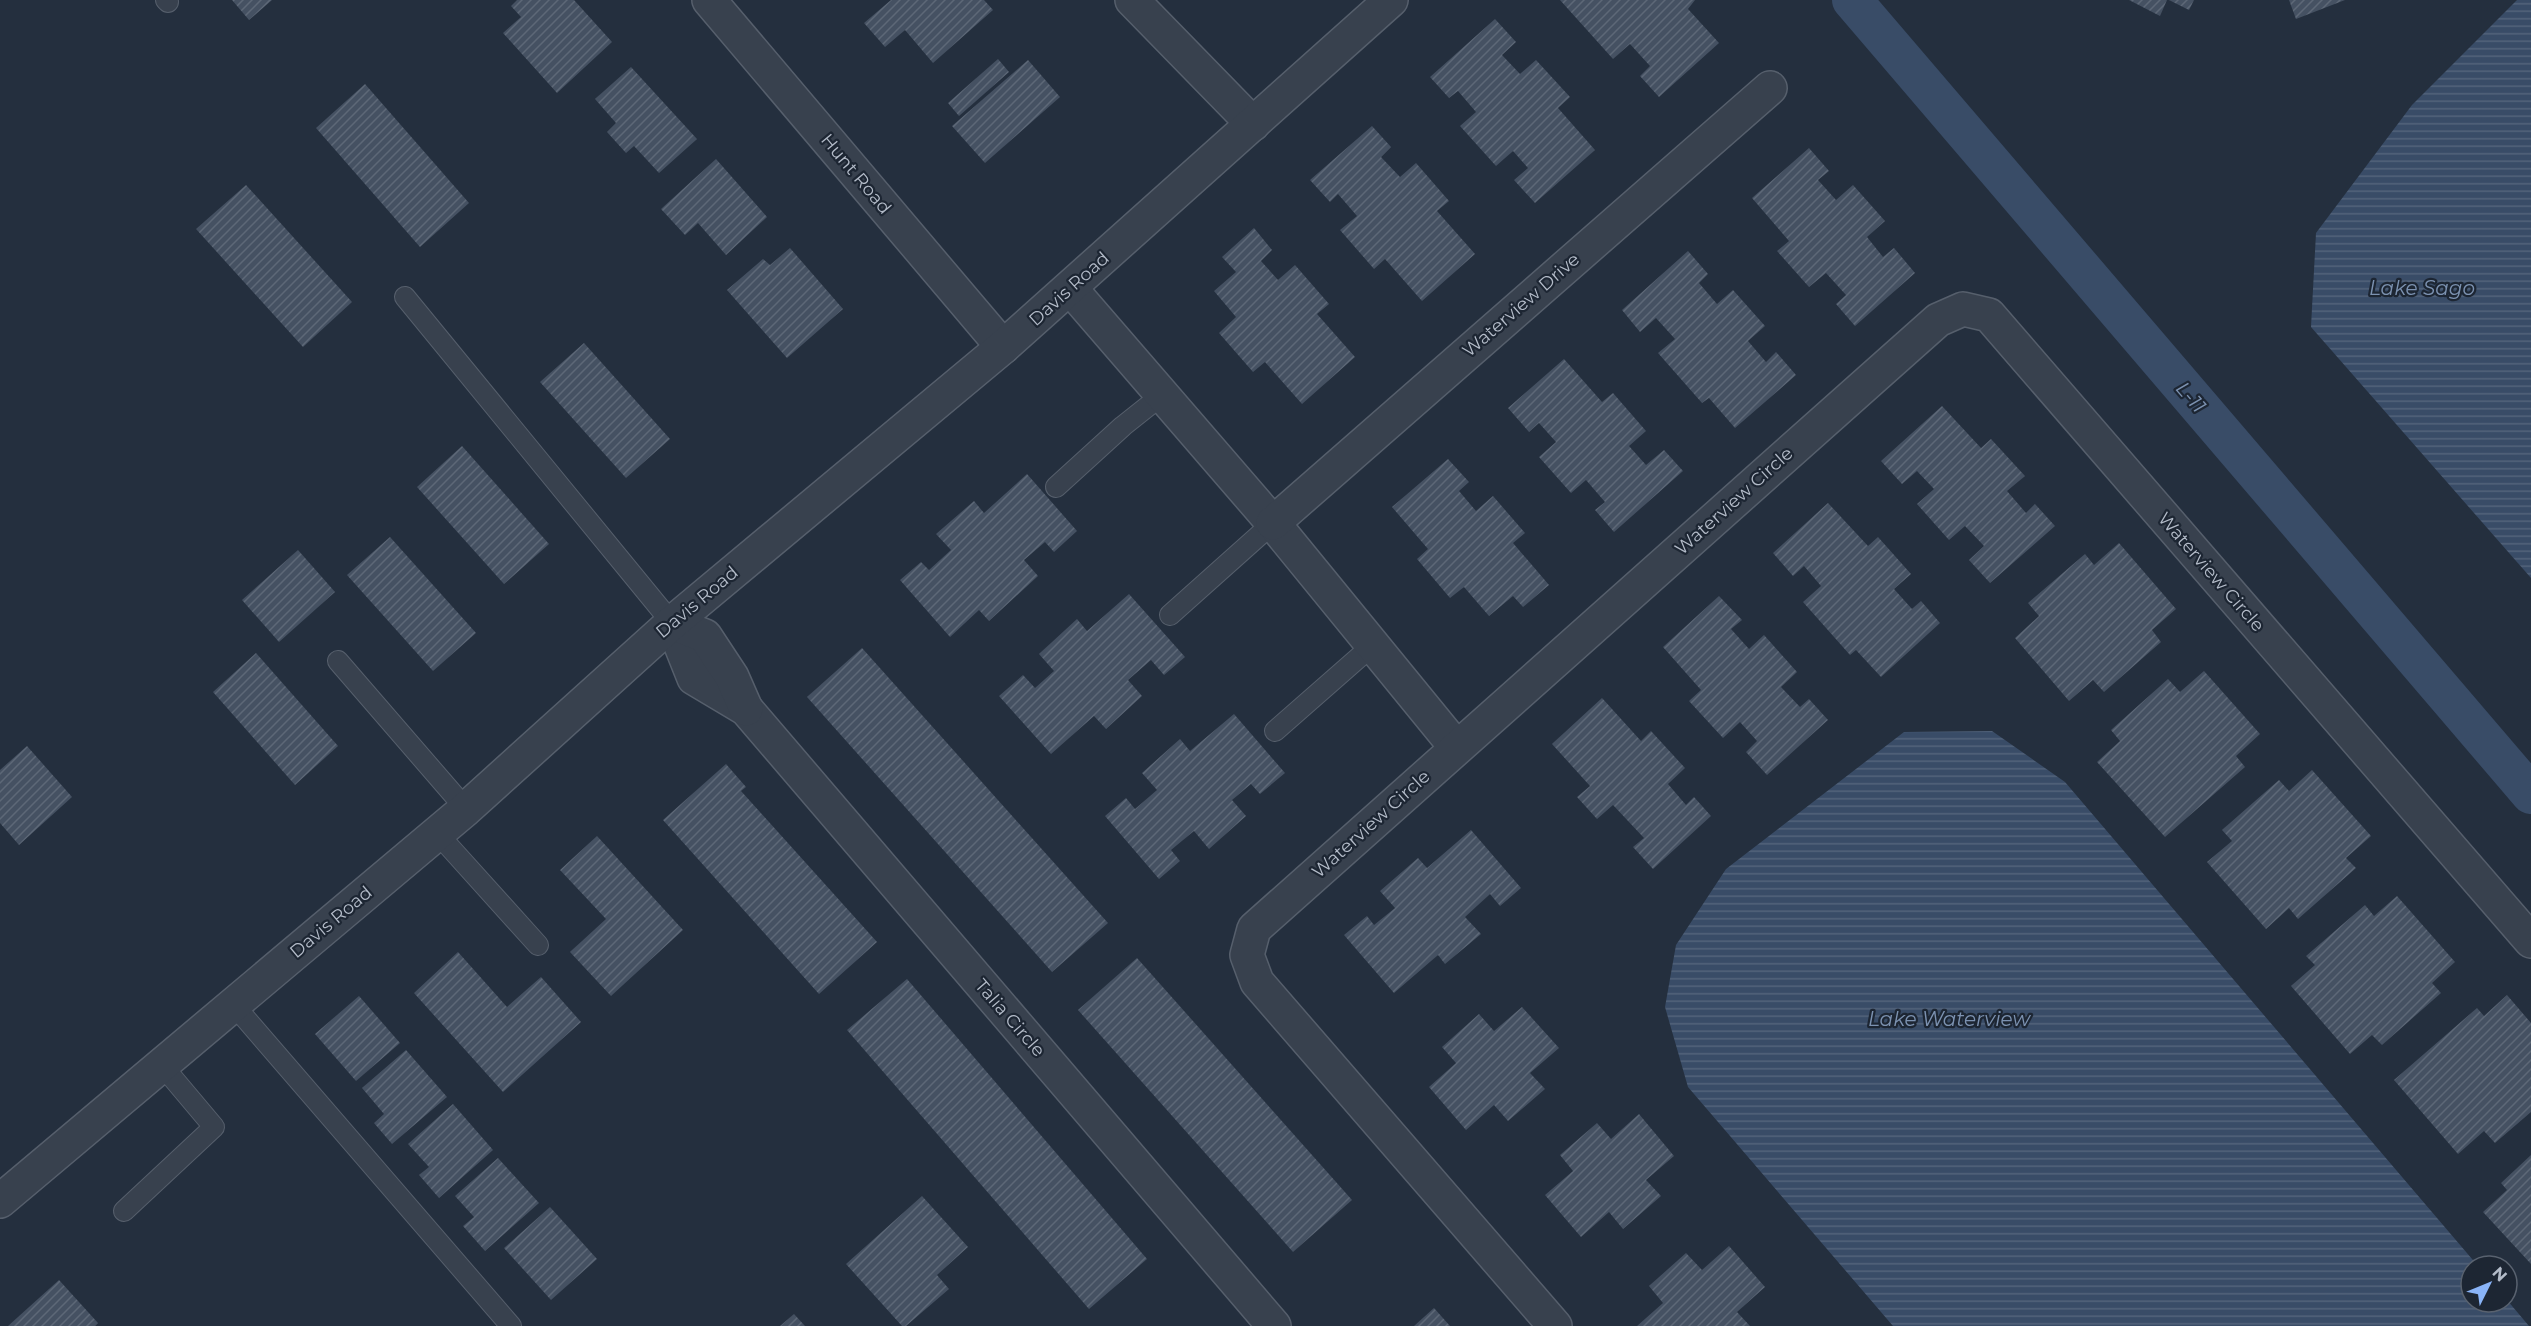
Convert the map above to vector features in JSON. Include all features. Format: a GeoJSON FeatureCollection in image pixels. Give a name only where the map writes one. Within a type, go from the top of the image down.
{"type":"FeatureCollection","features":[{"type":"Feature","properties":{"kind":"street","name":"Hunt Road"},"geometry":{"type":"LineString","coordinates":[[709,0],[1003,348]]}},
{"type":"Feature","properties":{"kind":"street"},"geometry":{"type":"LineString","coordinates":[[1132,0],[1253,124]]}},
{"type":"Feature","properties":{"kind":"street","name":"Davis Road"},"geometry":{"type":"LineString","coordinates":[[0,1201],[466,809],[672,623],[1003,348],[1391,0]]}},
{"type":"Feature","properties":{"kind":"street","name":"Waterview Drive"},"geometry":{"type":"LineString","coordinates":[[1273,523],[1770,88]]}},
{"type":"Feature","properties":{"kind":"street"},"geometry":{"type":"LineString","coordinates":[[1070,288],[1273,523],[1456,747]]}},
{"type":"Feature","properties":{"kind":"street","name":"Waterview Circle"},"geometry":{"type":"LineString","coordinates":[[1555,1326],[1257,982],[1247,955],[1254,929],[1938,320],[1963,309],[1989,315],[2531,941]]}},
{"type":"Feature","properties":{"kind":"street","name":"Talia Circle"},"geometry":{"type":"LineString","coordinates":[[672,623],[694,678],[746,710],[1274,1326]]}},
{"type":"Feature","properties":{"kind":"lane"},"geometry":{"type":"LineString","coordinates":[[405,297],[672,623]]}},
{"type":"Feature","properties":{"kind":"lane"},"geometry":{"type":"LineString","coordinates":[[1056,487],[1123,426],[1162,395]]}},
{"type":"Feature","properties":{"kind":"lane"},"geometry":{"type":"LineString","coordinates":[[1170,615],[1273,523]]}},
{"type":"Feature","properties":{"kind":"lane"},"geometry":{"type":"LineString","coordinates":[[1275,731],[1373,645]]}},
{"type":"Feature","properties":{"kind":"lane"},"geometry":{"type":"LineString","coordinates":[[338,661],[466,809]]}},
{"type":"Feature","properties":{"kind":"lane"},"geometry":{"type":"LineString","coordinates":[[437,833],[538,945]]}},
{"type":"Feature","properties":{"kind":"lane"},"geometry":{"type":"LineString","coordinates":[[233,1004],[511,1326]]}},
{"type":"Feature","properties":{"kind":"lane"},"geometry":{"type":"LineString","coordinates":[[124,1211],[214,1127],[161,1064]]}},
{"type":"Feature","properties":{"kind":"water","name":"Lake Sago"},"geometry":{"type":"Polygon","coordinates":[[[2517,0],[2531,0],[2531,578],[2311,327],[2316,233],[2412,105],[2517,0]]]}},
{"type":"Feature","properties":{"kind":"water","name":"Lake Waterview"},"geometry":{"type":"Polygon","coordinates":[[[1992,731],[2065,782],[2468,1254],[2459,1254],[2459,1314],[2519,1314],[2529,1326],[1893,1326],[1688,1087],[1665,1007],[1676,945],[1726,869],[1904,732],[1992,731]]]}},
{"type":"Feature","properties":{"kind":"building"},"geometry":{"type":"Polygon","coordinates":[[[232,0],[272,0],[249,20],[232,0]]]}},
{"type":"Feature","properties":{"kind":"building"},"geometry":{"type":"Polygon","coordinates":[[[517,0],[574,0],[612,42],[557,93],[503,33],[521,17],[511,6],[517,0]]]}},
{"type":"Feature","properties":{"kind":"building"},"geometry":{"type":"Polygon","coordinates":[[[891,0],[984,0],[993,10],[933,63],[905,30],[885,47],[864,23],[891,0]]]}},
{"type":"Feature","properties":{"kind":"building"},"geometry":{"type":"Polygon","coordinates":[[[1560,0],[1695,0],[1688,9],[1719,43],[1659,97],[1640,76],[1650,66],[1630,44],[1613,59],[1560,0]]]}},
{"type":"Feature","properties":{"kind":"building"},"geometry":{"type":"Polygon","coordinates":[[[2129,0],[2167,0],[2160,16],[2129,0]]]}},
{"type":"Feature","properties":{"kind":"building"},"geometry":{"type":"Polygon","coordinates":[[[2169,0],[2194,0],[2189,10],[2169,0]]]}},
{"type":"Feature","properties":{"kind":"building"},"geometry":{"type":"Polygon","coordinates":[[[2289,0],[2345,0],[2296,19],[2289,0]]]}},
{"type":"Feature","properties":{"kind":"building"},"geometry":{"type":"Polygon","coordinates":[[[1495,19],[1516,42],[1502,55],[1520,74],[1536,60],[1570,97],[1558,108],[1595,150],[1535,203],[1514,180],[1528,168],[1513,151],[1496,166],[1460,126],[1476,112],[1458,91],[1449,98],[1430,77],[1495,19]]]}},
{"type":"Feature","properties":{"kind":"building"},"geometry":{"type":"Polygon","coordinates":[[[998,59],[1009,72],[959,116],[948,103],[998,59]]]}},
{"type":"Feature","properties":{"kind":"building"},"geometry":{"type":"Polygon","coordinates":[[[1028,60],[1060,97],[985,163],[952,126],[1028,60]]]}},
{"type":"Feature","properties":{"kind":"building"},"geometry":{"type":"Polygon","coordinates":[[[631,67],[697,139],[659,173],[634,146],[626,153],[607,132],[616,123],[595,99],[631,67]]]}},
{"type":"Feature","properties":{"kind":"building"},"geometry":{"type":"Polygon","coordinates":[[[365,84],[469,203],[420,247],[316,128],[365,84]]]}},
{"type":"Feature","properties":{"kind":"building"},"geometry":{"type":"Polygon","coordinates":[[[1372,126],[1391,147],[1381,157],[1400,177],[1416,163],[1449,201],[1437,211],[1475,254],[1422,301],[1385,259],[1374,269],[1340,230],[1357,216],[1338,194],[1330,202],[1310,180],[1372,126]]]}},
{"type":"Feature","properties":{"kind":"building"},"geometry":{"type":"Polygon","coordinates":[[[1809,148],[1829,171],[1818,180],[1836,200],[1853,185],[1885,221],[1867,237],[1883,257],[1894,248],[1915,273],[1855,326],[1836,304],[1846,295],[1826,273],[1809,287],[1777,251],[1789,241],[1752,198],[1809,148]]]}},
{"type":"Feature","properties":{"kind":"building"},"geometry":{"type":"Polygon","coordinates":[[[716,159],[767,217],[726,255],[698,223],[685,235],[661,209],[716,159]]]}},
{"type":"Feature","properties":{"kind":"building"},"geometry":{"type":"Polygon","coordinates":[[[246,185],[352,302],[303,347],[196,229],[246,185]]]}},
{"type":"Feature","properties":{"kind":"building"},"geometry":{"type":"Polygon","coordinates":[[[1254,228],[1272,250],[1261,261],[1278,280],[1295,265],[1329,304],[1317,314],[1355,357],[1302,404],[1265,362],[1253,372],[1219,333],[1236,317],[1214,291],[1236,272],[1222,257],[1254,228]]]}},
{"type":"Feature","properties":{"kind":"building"},"geometry":{"type":"Polygon","coordinates":[[[790,248],[843,309],[787,358],[727,290],[763,259],[770,265],[790,248]]]}},
{"type":"Feature","properties":{"kind":"building"},"geometry":{"type":"Polygon","coordinates":[[[1688,251],[1708,274],[1699,283],[1717,304],[1733,290],[1765,326],[1748,341],[1766,362],[1776,352],[1796,375],[1735,428],[1709,398],[1702,403],[1658,353],[1675,339],[1656,318],[1640,332],[1622,310],[1688,251]]]}},
{"type":"Feature","properties":{"kind":"building"},"geometry":{"type":"Polygon","coordinates":[[[584,343],[670,439],[626,478],[540,382],[584,343]]]}},
{"type":"Feature","properties":{"kind":"building"},"geometry":{"type":"Polygon","coordinates":[[[1564,359],[1602,402],[1613,393],[1646,431],[1629,446],[1646,465],[1664,450],[1683,471],[1614,532],[1595,510],[1605,502],[1586,480],[1571,493],[1539,457],[1556,442],[1539,423],[1529,432],[1508,408],[1564,359]]]}},
{"type":"Feature","properties":{"kind":"building"},"geometry":{"type":"Polygon","coordinates":[[[1942,406],[1981,448],[1991,439],[2025,476],[2007,491],[2026,513],[2035,504],[2055,526],[1990,583],[1969,560],[1984,546],[1965,526],[1949,540],[1917,504],[1934,489],[1917,471],[1902,484],[1881,461],[1942,406]]]}},
{"type":"Feature","properties":{"kind":"building"},"geometry":{"type":"Polygon","coordinates":[[[462,446],[549,544],[504,584],[417,487],[462,446]]]}},
{"type":"Feature","properties":{"kind":"building"},"geometry":{"type":"Polygon","coordinates":[[[1448,459],[1469,482],[1459,491],[1476,511],[1493,496],[1525,533],[1513,543],[1549,585],[1523,607],[1513,596],[1489,616],[1464,587],[1450,598],[1417,559],[1428,549],[1392,507],[1448,459]]]}},
{"type":"Feature","properties":{"kind":"building"},"geometry":{"type":"Polygon","coordinates":[[[1027,474],[1077,531],[1054,552],[1045,542],[1024,560],[1038,576],[989,621],[979,610],[950,637],[900,580],[921,562],[929,570],[951,550],[936,534],[974,501],[984,513],[1027,474]]]}},
{"type":"Feature","properties":{"kind":"building"},"geometry":{"type":"Polygon","coordinates":[[[1828,503],[1868,546],[1878,537],[1911,574],[1894,589],[1912,609],[1921,601],[1940,623],[1881,677],[1856,650],[1850,655],[1803,602],[1821,586],[1804,566],[1793,576],[1773,553],[1828,503]]]}},
{"type":"Feature","properties":{"kind":"building"},"geometry":{"type":"Polygon","coordinates":[[[390,537],[476,633],[433,671],[347,575],[390,537]]]}},
{"type":"Feature","properties":{"kind":"building"},"geometry":{"type":"Polygon","coordinates":[[[2119,543],[2176,609],[2152,630],[2161,642],[2104,692],[2093,680],[2069,701],[2015,638],[2039,616],[2028,603],[2085,554],[2094,565],[2119,543]]]}},
{"type":"Feature","properties":{"kind":"building"},"geometry":{"type":"Polygon","coordinates":[[[298,550],[335,592],[279,642],[242,600],[298,550]]]}},
{"type":"Feature","properties":{"kind":"building"},"geometry":{"type":"Polygon","coordinates":[[[1129,594],[1185,657],[1164,675],[1151,660],[1128,680],[1142,696],[1106,729],[1094,716],[1051,754],[999,696],[1023,675],[1035,688],[1054,671],[1039,654],[1077,619],[1087,631],[1129,594]]]}},
{"type":"Feature","properties":{"kind":"building"},"geometry":{"type":"Polygon","coordinates":[[[1719,596],[1742,620],[1731,629],[1749,649],[1764,635],[1797,672],[1781,687],[1800,707],[1809,699],[1828,720],[1767,775],[1746,752],[1757,741],[1740,722],[1723,738],[1689,701],[1701,690],[1663,647],[1719,596]]]}},
{"type":"Feature","properties":{"kind":"building"},"geometry":{"type":"Polygon","coordinates":[[[862,648],[1108,923],[1052,972],[807,697],[862,648]]]}},
{"type":"Feature","properties":{"kind":"building"},"geometry":{"type":"Polygon","coordinates":[[[256,653],[338,746],[295,785],[213,692],[256,653]]]}},
{"type":"Feature","properties":{"kind":"building"},"geometry":{"type":"Polygon","coordinates":[[[2204,671],[2260,734],[2236,756],[2245,767],[2165,837],[2097,762],[2120,741],[2111,730],[2168,679],[2180,692],[2204,671]]]}},
{"type":"Feature","properties":{"kind":"building"},"geometry":{"type":"Polygon","coordinates":[[[1602,698],[1641,741],[1651,731],[1685,768],[1668,784],[1686,805],[1694,797],[1711,816],[1653,869],[1633,847],[1644,838],[1613,805],[1597,819],[1577,797],[1590,786],[1552,744],[1602,698]]]}},
{"type":"Feature","properties":{"kind":"building"},"geometry":{"type":"Polygon","coordinates":[[[1234,714],[1285,773],[1260,794],[1251,784],[1232,800],[1246,816],[1209,849],[1194,831],[1171,850],[1180,861],[1159,879],[1105,816],[1126,798],[1135,809],[1157,790],[1142,773],[1180,739],[1190,751],[1234,714]]]}},
{"type":"Feature","properties":{"kind":"building"},"geometry":{"type":"Polygon","coordinates":[[[27,746],[72,797],[19,845],[0,823],[0,770],[27,746]]]}},
{"type":"Feature","properties":{"kind":"building"},"geometry":{"type":"Polygon","coordinates":[[[726,764],[746,787],[741,791],[877,942],[819,994],[663,820],[726,764]]]}},
{"type":"Feature","properties":{"kind":"building"},"geometry":{"type":"Polygon","coordinates":[[[2312,770],[2371,836],[2346,858],[2356,868],[2298,919],[2289,908],[2266,929],[2207,862],[2232,841],[2222,830],[2279,780],[2289,791],[2312,770]]]}},
{"type":"Feature","properties":{"kind":"building"},"geometry":{"type":"Polygon","coordinates":[[[1471,830],[1521,888],[1500,906],[1490,894],[1465,917],[1481,934],[1445,964],[1438,955],[1394,993],[1344,935],[1367,916],[1374,925],[1395,908],[1380,891],[1418,858],[1427,868],[1471,830]]]}},
{"type":"Feature","properties":{"kind":"building"},"geometry":{"type":"Polygon","coordinates":[[[597,836],[683,930],[611,996],[570,952],[606,919],[560,870],[597,836]]]}},
{"type":"Feature","properties":{"kind":"building"},"geometry":{"type":"Polygon","coordinates":[[[2397,896],[2455,962],[2432,983],[2441,993],[2382,1045],[2372,1035],[2350,1054],[2291,986],[2315,965],[2306,956],[2365,905],[2374,916],[2397,896]]]}},
{"type":"Feature","properties":{"kind":"building"},"geometry":{"type":"Polygon","coordinates":[[[458,952],[507,1007],[541,977],[581,1022],[503,1092],[414,993],[458,952]]]}},
{"type":"Feature","properties":{"kind":"building"},"geometry":{"type":"Polygon","coordinates":[[[1137,958],[1352,1200],[1293,1252],[1078,1010],[1137,958]]]}},
{"type":"Feature","properties":{"kind":"building"},"geometry":{"type":"Polygon","coordinates":[[[907,979],[1147,1259],[1089,1309],[847,1030],[907,979]]]}},
{"type":"Feature","properties":{"kind":"building"},"geometry":{"type":"Polygon","coordinates":[[[2507,995],[2531,1023],[2531,1112],[2495,1143],[2484,1131],[2458,1154],[2394,1080],[2477,1008],[2484,1016],[2507,995]]]}},
{"type":"Feature","properties":{"kind":"building"},"geometry":{"type":"Polygon","coordinates":[[[359,996],[400,1043],[356,1081],[315,1034],[359,996]]]}},
{"type":"Feature","properties":{"kind":"building"},"geometry":{"type":"Polygon","coordinates":[[[1522,1007],[1559,1048],[1530,1073],[1545,1089],[1508,1121],[1494,1105],[1466,1130],[1429,1087],[1456,1063],[1442,1047],[1479,1014],[1494,1031],[1522,1007]]]}},
{"type":"Feature","properties":{"kind":"building"},"geometry":{"type":"Polygon","coordinates":[[[406,1050],[447,1097],[392,1144],[374,1123],[384,1114],[362,1088],[406,1050]]]}},
{"type":"Feature","properties":{"kind":"building"},"geometry":{"type":"Polygon","coordinates":[[[453,1104],[493,1150],[439,1198],[419,1175],[429,1167],[408,1144],[453,1104]]]}},
{"type":"Feature","properties":{"kind":"building"},"geometry":{"type":"Polygon","coordinates":[[[1639,1114],[1674,1156],[1646,1180],[1661,1196],[1623,1229],[1609,1212],[1581,1237],[1545,1195],[1573,1171],[1560,1155],[1597,1123],[1611,1139],[1639,1114]]]}},
{"type":"Feature","properties":{"kind":"building"},"geometry":{"type":"Polygon","coordinates":[[[2531,1155],[2531,1264],[2483,1212],[2507,1190],[2501,1183],[2531,1155]]]}},
{"type":"Feature","properties":{"kind":"building"},"geometry":{"type":"Polygon","coordinates":[[[498,1158],[539,1203],[485,1251],[463,1226],[474,1217],[455,1196],[498,1158]]]}},
{"type":"Feature","properties":{"kind":"building"},"geometry":{"type":"Polygon","coordinates":[[[922,1196],[968,1247],[937,1275],[949,1289],[906,1326],[902,1326],[846,1264],[922,1196]]]}},
{"type":"Feature","properties":{"kind":"building"},"geometry":{"type":"Polygon","coordinates":[[[550,1207],[597,1259],[551,1300],[504,1248],[550,1207]]]}},
{"type":"Feature","properties":{"kind":"building"},"geometry":{"type":"Polygon","coordinates":[[[1729,1246],[1765,1287],[1737,1312],[1750,1326],[1637,1326],[1663,1303],[1649,1286],[1686,1253],[1702,1270],[1729,1246]]]}},
{"type":"Feature","properties":{"kind":"building"},"geometry":{"type":"Polygon","coordinates":[[[59,1280],[98,1323],[95,1326],[8,1326],[59,1280]]]}},
{"type":"Feature","properties":{"kind":"building"},"geometry":{"type":"Polygon","coordinates":[[[1434,1308],[1450,1326],[1414,1326],[1434,1308]]]}},
{"type":"Feature","properties":{"kind":"building"},"geometry":{"type":"Polygon","coordinates":[[[794,1314],[805,1326],[780,1326],[794,1314]]]}},
{"type":"Feature","properties":{"kind":"waterway","name":"L-11"},"geometry":{"type":"LineString","coordinates":[[1852,0],[2531,794]]}}]}
